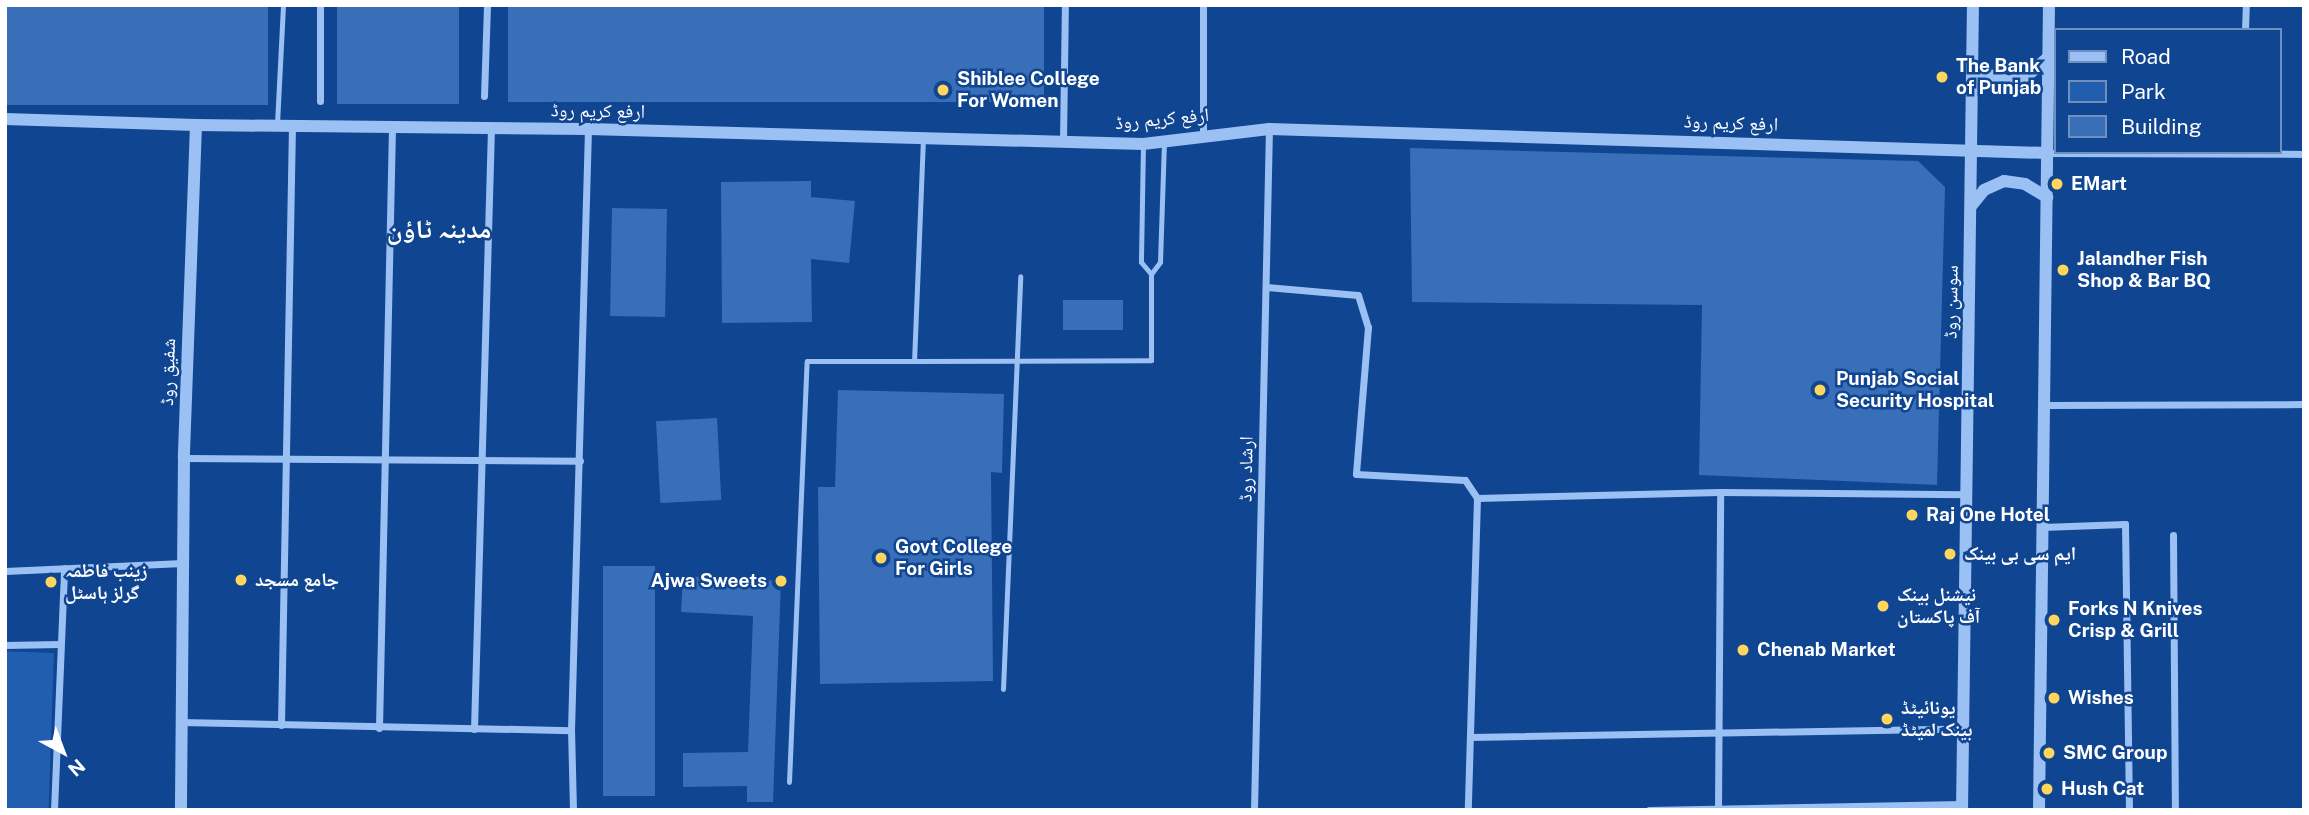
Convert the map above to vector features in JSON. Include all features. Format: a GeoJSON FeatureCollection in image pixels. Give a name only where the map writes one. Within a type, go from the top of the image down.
{"type":"FeatureCollection","features":[{"type":"Feature","properties":{"kind":"street"},"geometry":{"type":"LineString","coordinates":[[320,5],[320,101]]}},
{"type":"Feature","properties":{"kind":"street"},"geometry":{"type":"LineString","coordinates":[[484,96],[487,5]]}},
{"type":"Feature","properties":{"kind":"street"},"geometry":{"type":"LineString","coordinates":[[1063,142],[1065,5]]}},
{"type":"Feature","properties":{"kind":"street"},"geometry":{"type":"LineString","coordinates":[[1203,5],[1203,134]]}},
{"type":"Feature","properties":{"kind":"street","name":"سوسن روڈ"},"geometry":{"type":"LineString","coordinates":[[1962,807],[1973,5]]}},
{"type":"Feature","properties":{"kind":"street"},"geometry":{"type":"LineString","coordinates":[[2039,810],[2049,5]]}},
{"type":"Feature","properties":{"kind":"street"},"geometry":{"type":"LineString","coordinates":[[2245,28],[2246,5]]}},
{"type":"Feature","properties":{"kind":"street"},"geometry":{"type":"LineString","coordinates":[[1973,68],[2009,82],[2028,75],[2049,57]]}},
{"type":"Feature","properties":{"kind":"street"},"geometry":{"type":"LineString","coordinates":[[5,120],[196,125]]}},
{"type":"Feature","properties":{"kind":"street","name":"ارفع کریم روڈ"},"geometry":{"type":"LineString","coordinates":[[196,125],[588,130],[1143,144],[1203,134],[1269,129],[2048,153]]}},
{"type":"Feature","properties":{"kind":"street","name":"شفیق روڈ"},"geometry":{"type":"LineString","coordinates":[[181,810],[179,722],[184,458],[196,125]]}},
{"type":"Feature","properties":{"kind":"street"},"geometry":{"type":"LineString","coordinates":[[281,725],[289,460],[292,127]]}},
{"type":"Feature","properties":{"kind":"street"},"geometry":{"type":"LineString","coordinates":[[379,728],[392,129]]}},
{"type":"Feature","properties":{"kind":"street"},"geometry":{"type":"LineString","coordinates":[[474,729],[484,461],[491,129]]}},
{"type":"Feature","properties":{"kind":"street","name":"ارشاد روڈ"},"geometry":{"type":"LineString","coordinates":[[1254,810],[1269,129]]}},
{"type":"Feature","properties":{"kind":"street"},"geometry":{"type":"LineString","coordinates":[[573,810],[571,730],[588,130]]}},
{"type":"Feature","properties":{"kind":"street"},"geometry":{"type":"LineString","coordinates":[[2048,153],[2054,153]]}},
{"type":"Feature","properties":{"kind":"street"},"geometry":{"type":"LineString","coordinates":[[2281,154],[2304,154]]}},
{"type":"Feature","properties":{"kind":"street"},"geometry":{"type":"LineString","coordinates":[[1972,205],[1984,190],[2004,181],[2025,184],[2047,197]]}},
{"type":"Feature","properties":{"kind":"street"},"geometry":{"type":"LineString","coordinates":[[1266,287],[1358,295],[1368,327],[1356,474],[1465,480],[1478,498],[1468,810]]}},
{"type":"Feature","properties":{"kind":"street"},"geometry":{"type":"LineString","coordinates":[[2044,405],[2304,404]]}},
{"type":"Feature","properties":{"kind":"street"},"geometry":{"type":"LineString","coordinates":[[184,458],[385,462],[580,461]]}},
{"type":"Feature","properties":{"kind":"street"},"geometry":{"type":"LineString","coordinates":[[1478,498],[1720,492],[1967,494]]}},
{"type":"Feature","properties":{"kind":"street"},"geometry":{"type":"LineString","coordinates":[[1718,808],[1720,492]]}},
{"type":"Feature","properties":{"kind":"street"},"geometry":{"type":"LineString","coordinates":[[2042,527],[2125,524],[2129,810]]}},
{"type":"Feature","properties":{"kind":"street"},"geometry":{"type":"LineString","coordinates":[[2173,535],[2175,810]]}},
{"type":"Feature","properties":{"kind":"street"},"geometry":{"type":"LineString","coordinates":[[5,571],[183,563]]}},
{"type":"Feature","properties":{"kind":"street"},"geometry":{"type":"LineString","coordinates":[[54,810],[64,568]]}},
{"type":"Feature","properties":{"kind":"street"},"geometry":{"type":"LineString","coordinates":[[5,645],[60,645]]}},
{"type":"Feature","properties":{"kind":"street"},"geometry":{"type":"LineString","coordinates":[[179,722],[571,730]]}},
{"type":"Feature","properties":{"kind":"street"},"geometry":{"type":"LineString","coordinates":[[1470,737],[1963,728]]}},
{"type":"Feature","properties":{"kind":"street"},"geometry":{"type":"LineString","coordinates":[[1649,810],[1962,807]]}},
{"type":"Feature","properties":{"kind":"lane"},"geometry":{"type":"LineString","coordinates":[[277,127],[283,5]]}},
{"type":"Feature","properties":{"kind":"lane"},"geometry":{"type":"LineString","coordinates":[[914,361],[923,138]]}},
{"type":"Feature","properties":{"kind":"lane"},"geometry":{"type":"LineString","coordinates":[[789,782],[807,361],[1151,360],[1151,274],[1160,262],[1164,140]]}},
{"type":"Feature","properties":{"kind":"lane"},"geometry":{"type":"LineString","coordinates":[[1143,144],[1141,262],[1151,274]]}},
{"type":"Feature","properties":{"kind":"lane"},"geometry":{"type":"LineString","coordinates":[[1003,689],[1020,276]]}},
{"type":"Feature","properties":{"kind":"green space"},"geometry":{"type":"Polygon","coordinates":[[[5,651],[54,653],[49,810],[5,808],[5,651]]]}},
{"type":"Feature","properties":{"kind":"building"},"geometry":{"type":"Polygon","coordinates":[[[5,5],[268,5],[268,105],[5,105],[5,5]]]}},
{"type":"Feature","properties":{"kind":"building"},"geometry":{"type":"Polygon","coordinates":[[[337,5],[459,5],[459,104],[337,104],[337,5]]]}},
{"type":"Feature","properties":{"kind":"building"},"geometry":{"type":"Polygon","coordinates":[[[508,5],[1044,5],[1044,102],[508,102],[508,5]]]}},
{"type":"Feature","properties":{"kind":"building","name":"Punjab Social Security Hospital"},"geometry":{"type":"Polygon","coordinates":[[[1410,148],[1918,161],[1945,187],[1937,485],[1699,475],[1702,305],[1412,302],[1410,148]]]}},
{"type":"Feature","properties":{"kind":"building"},"geometry":{"type":"Polygon","coordinates":[[[811,181],[811,197],[855,201],[849,263],[811,259],[812,322],[722,323],[721,182],[811,181]]]}},
{"type":"Feature","properties":{"kind":"building"},"geometry":{"type":"Polygon","coordinates":[[[612,208],[667,209],[665,317],[610,316],[612,208]]]}},
{"type":"Feature","properties":{"kind":"building"},"geometry":{"type":"Polygon","coordinates":[[[1063,300],[1123,300],[1123,330],[1063,330],[1063,300]]]}},
{"type":"Feature","properties":{"kind":"building"},"geometry":{"type":"Polygon","coordinates":[[[838,390],[1004,394],[1002,473],[991,472],[993,681],[820,684],[818,487],[835,487],[838,390]]]}},
{"type":"Feature","properties":{"kind":"building"},"geometry":{"type":"Polygon","coordinates":[[[717,418],[721,500],[660,503],[656,421],[717,418]]]}},
{"type":"Feature","properties":{"kind":"building"},"geometry":{"type":"Polygon","coordinates":[[[603,566],[655,566],[655,796],[603,796],[603,566]]]}},
{"type":"Feature","properties":{"kind":"building"},"geometry":{"type":"Polygon","coordinates":[[[683,576],[781,581],[773,802],[747,802],[747,786],[683,787],[683,753],[748,752],[753,616],[681,612],[683,576]]]}},
{"type":"Feature","properties":{"kind":"place","name":"The Bank of Punjab"},"geometry":{"type":"Point","coordinates":[1942,77]}},
{"type":"Feature","properties":{"kind":"place","name":"Shiblee College For Women"},"geometry":{"type":"Point","coordinates":[943,90]}},
{"type":"Feature","properties":{"kind":"place","name":"EMart"},"geometry":{"type":"Point","coordinates":[2057,184]}},
{"type":"Feature","properties":{"kind":"place","name":"Jalandher Fish Shop & Bar BQ"},"geometry":{"type":"Point","coordinates":[2063,270]}},
{"type":"Feature","properties":{"kind":"place","name":"Punjab Social Security Hospital"},"geometry":{"type":"Point","coordinates":[1820,390]}},
{"type":"Feature","properties":{"kind":"place","name":"Raj One Hotel"},"geometry":{"type":"Point","coordinates":[1912,515]}},
{"type":"Feature","properties":{"kind":"place","name":"ایم سی بی بینک"},"geometry":{"type":"Point","coordinates":[1950,554]}},
{"type":"Feature","properties":{"kind":"place","name":"Govt College For Girls"},"geometry":{"type":"Point","coordinates":[881,558]}},
{"type":"Feature","properties":{"kind":"place","name":"جامع مسجد"},"geometry":{"type":"Point","coordinates":[241,580]}},
{"type":"Feature","properties":{"kind":"place","name":"Ajwa Sweets"},"geometry":{"type":"Point","coordinates":[781,581]}},
{"type":"Feature","properties":{"kind":"place","name":"زینب فاطمہ گرلز ہاسٹل"},"geometry":{"type":"Point","coordinates":[51,582]}},
{"type":"Feature","properties":{"kind":"place","name":"نیشنل بینک آف پاکستان"},"geometry":{"type":"Point","coordinates":[1883,606]}},
{"type":"Feature","properties":{"kind":"place","name":"Forks N Knives Crisp & Grill"},"geometry":{"type":"Point","coordinates":[2054,620]}},
{"type":"Feature","properties":{"kind":"place","name":"Chenab Market"},"geometry":{"type":"Point","coordinates":[1743,650]}},
{"type":"Feature","properties":{"kind":"place","name":"Wishes"},"geometry":{"type":"Point","coordinates":[2054,698]}},
{"type":"Feature","properties":{"kind":"place","name":"یونائیٹڈ بینک لمیٹڈ"},"geometry":{"type":"Point","coordinates":[1887,719]}},
{"type":"Feature","properties":{"kind":"place","name":"SMC Group"},"geometry":{"type":"Point","coordinates":[2049,753]}},
{"type":"Feature","properties":{"kind":"place","name":"Hush Cat"},"geometry":{"type":"Point","coordinates":[2047,789]}},
{"type":"Feature","properties":{"kind":"district","name":"مدینہ ٹاؤن"},"geometry":{"type":"Point","coordinates":[439,229]}}]}
